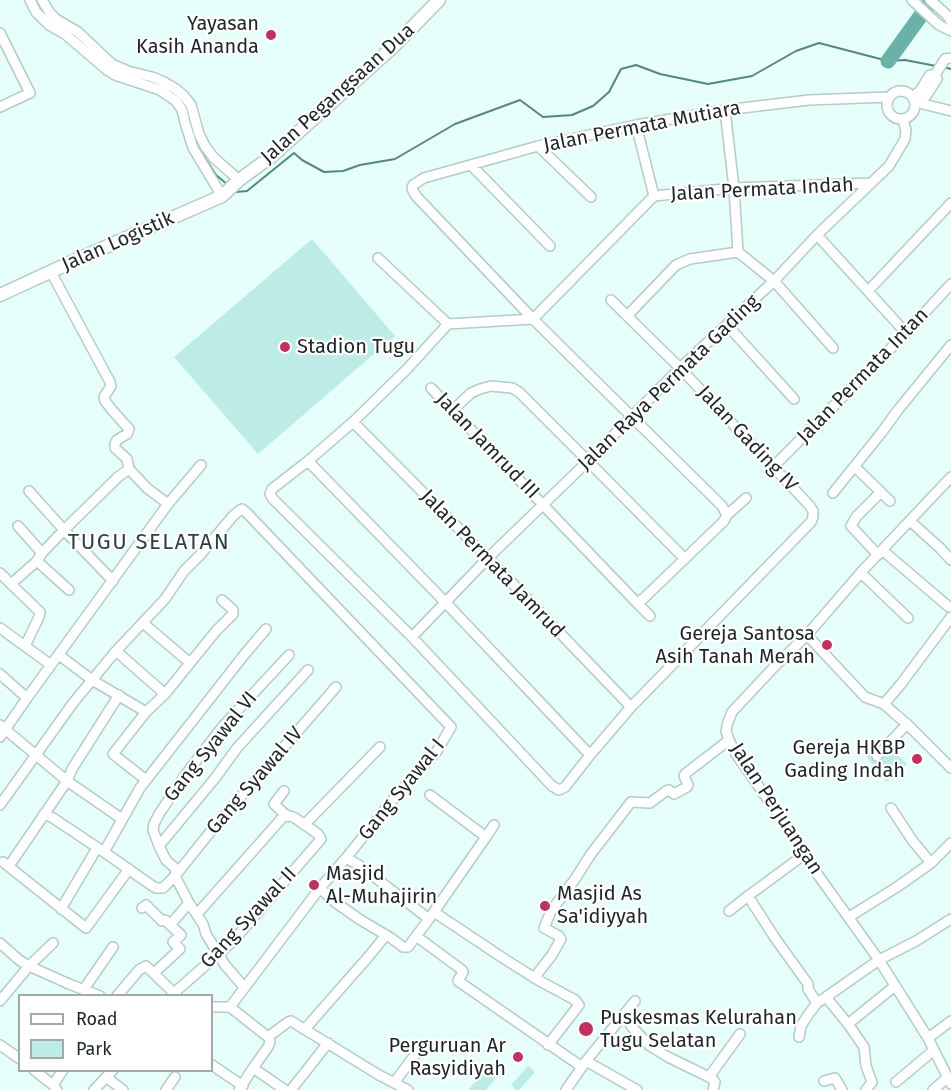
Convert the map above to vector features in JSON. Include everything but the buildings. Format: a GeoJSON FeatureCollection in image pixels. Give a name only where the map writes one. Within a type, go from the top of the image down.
{"type":"FeatureCollection","features":[{"type":"Feature","properties":{"kind":"main road","name":"Jalan Pegangsaan Dua"},"geometry":{"type":"LineString","coordinates":[[230,189],[272,156],[388,52],[439,0]]}},
{"type":"Feature","properties":{"kind":"main road","name":"Jalan Logistik"},"geometry":{"type":"LineString","coordinates":[[0,295],[230,189]]}},
{"type":"Feature","properties":{"kind":"street"},"geometry":{"type":"LineString","coordinates":[[30,0],[36,12],[49,25],[65,34],[107,70],[115,75],[160,90],[176,100],[182,110],[193,148],[230,189]]}},
{"type":"Feature","properties":{"kind":"street"},"geometry":{"type":"LineString","coordinates":[[42,0],[56,19],[78,32],[112,64],[162,81],[184,96],[191,105],[199,134],[230,189]]}},
{"type":"Feature","properties":{"kind":"street"},"geometry":{"type":"LineString","coordinates":[[912,0],[939,25],[951,31]]}},
{"type":"Feature","properties":{"kind":"street"},"geometry":{"type":"LineString","coordinates":[[930,0],[949,18]]}},
{"type":"Feature","properties":{"kind":"street"},"geometry":{"type":"LineString","coordinates":[[0,33],[30,93],[0,106]]}},
{"type":"Feature","properties":{"kind":"street"},"geometry":{"type":"LineString","coordinates":[[948,59],[935,74],[930,75],[914,100],[915,108],[908,118],[903,120],[892,117],[888,113],[886,102],[893,93],[904,91],[914,100],[951,111]]}},
{"type":"Feature","properties":{"kind":"street","name":"Jalan Permata Mutiara"},"geometry":{"type":"LineString","coordinates":[[533,319],[416,196],[412,189],[415,182],[538,146],[636,125],[725,110],[809,100],[889,97]]}},
{"type":"Feature","properties":{"kind":"street"},"geometry":{"type":"LineString","coordinates":[[725,110],[734,188],[738,252]]}},
{"type":"Feature","properties":{"kind":"street","name":"Jalan Raya Permata Gading"},"geometry":{"type":"LineString","coordinates":[[412,637],[488,558],[680,368],[774,281],[817,235],[889,166],[905,140],[906,130],[903,120]]}},
{"type":"Feature","properties":{"kind":"street","name":"Jalan Permata Indah"},"geometry":{"type":"LineString","coordinates":[[636,125],[654,196]]}},
{"type":"Feature","properties":{"kind":"street"},"geometry":{"type":"LineString","coordinates":[[538,146],[591,197]]}},
{"type":"Feature","properties":{"kind":"street"},"geometry":{"type":"LineString","coordinates":[[471,165],[550,246]]}},
{"type":"Feature","properties":{"kind":"street","name":"Jalan Permata Indah"},"geometry":{"type":"LineString","coordinates":[[533,319],[654,196],[734,188],[871,183]]}},
{"type":"Feature","properties":{"kind":"street"},"geometry":{"type":"LineString","coordinates":[[869,290],[951,203]]}},
{"type":"Feature","properties":{"kind":"street"},"geometry":{"type":"LineString","coordinates":[[817,235],[906,333]]}},
{"type":"Feature","properties":{"kind":"street"},"geometry":{"type":"LineString","coordinates":[[627,316],[676,265],[690,259],[738,252],[774,281],[832,348]]}},
{"type":"Feature","properties":{"kind":"street"},"geometry":{"type":"LineString","coordinates":[[378,258],[448,324]]}},
{"type":"Feature","properties":{"kind":"street"},"geometry":{"type":"LineString","coordinates":[[51,272],[110,382],[111,386],[104,397],[105,401],[129,429],[127,434],[117,440],[116,448],[127,459],[129,469],[147,488],[168,504]]}},
{"type":"Feature","properties":{"kind":"street","name":"Jalan Permata Intan"},"geometry":{"type":"LineString","coordinates":[[773,467],[906,333],[951,284]]}},
{"type":"Feature","properties":{"kind":"street","name":"Jalan Gading IV"},"geometry":{"type":"LineString","coordinates":[[611,300],[680,368],[813,511],[811,522],[631,707]]}},
{"type":"Feature","properties":{"kind":"street"},"geometry":{"type":"LineString","coordinates":[[631,707],[565,787],[560,790],[552,786],[412,637],[273,499],[270,494],[272,489],[353,422],[407,369],[448,324],[533,319],[633,416],[722,506],[728,515]]}},
{"type":"Feature","properties":{"kind":"street"},"geometry":{"type":"LineString","coordinates":[[727,325],[794,399]]}},
{"type":"Feature","properties":{"kind":"street"},"geometry":{"type":"LineString","coordinates":[[833,493],[951,345]]}},
{"type":"Feature","properties":{"kind":"street"},"geometry":{"type":"LineString","coordinates":[[453,410],[471,393],[480,389],[491,386],[512,388],[519,392],[685,559]]}},
{"type":"Feature","properties":{"kind":"street","name":"Jalan Jamrud III"},"geometry":{"type":"LineString","coordinates":[[431,388],[640,601],[650,616]]}},
{"type":"Feature","properties":{"kind":"street","name":"Jalan Permata Jamrud"},"geometry":{"type":"LineString","coordinates":[[353,422],[631,707]]}},
{"type":"Feature","properties":{"kind":"street"},"geometry":{"type":"LineString","coordinates":[[308,461],[590,755]]}},
{"type":"Feature","properties":{"kind":"street"},"geometry":{"type":"LineString","coordinates":[[122,819],[67,781],[2,731],[168,504],[201,465]]}},
{"type":"Feature","properties":{"kind":"street"},"geometry":{"type":"LineString","coordinates":[[855,466],[890,501]]}},
{"type":"Feature","properties":{"kind":"street"},"geometry":{"type":"LineString","coordinates":[[11,584],[117,477],[129,469]]}},
{"type":"Feature","properties":{"kind":"street","name":"Jalan Perjuangan"},"geometry":{"type":"LineString","coordinates":[[949,1081],[928,1038],[879,960],[736,754],[726,731],[732,712],[774,666],[807,635],[880,552],[951,477]]}},
{"type":"Feature","properties":{"kind":"street"},"geometry":{"type":"LineString","coordinates":[[29,491],[113,581]]}},
{"type":"Feature","properties":{"kind":"street"},"geometry":{"type":"LineString","coordinates":[[881,492],[856,517],[851,526],[949,607]]}},
{"type":"Feature","properties":{"kind":"street"},"geometry":{"type":"LineString","coordinates":[[640,601],[746,498]]}},
{"type":"Feature","properties":{"kind":"street","name":"Gang Syawal I"},"geometry":{"type":"LineString","coordinates":[[143,623],[165,599],[184,571],[242,509],[450,725],[449,732],[437,751],[395,797],[320,888],[230,1007]]}},
{"type":"Feature","properties":{"kind":"street"},"geometry":{"type":"LineString","coordinates":[[910,521],[951,561]]}},
{"type":"Feature","properties":{"kind":"street"},"geometry":{"type":"LineString","coordinates":[[18,526],[39,557],[69,590]]}},
{"type":"Feature","properties":{"kind":"street"},"geometry":{"type":"LineString","coordinates":[[0,573],[40,612],[25,646]]}},
{"type":"Feature","properties":{"kind":"street"},"geometry":{"type":"LineString","coordinates":[[861,573],[908,618]]}},
{"type":"Feature","properties":{"kind":"street"},"geometry":{"type":"LineString","coordinates":[[146,780],[113,755],[146,712],[165,694],[216,631],[233,614],[233,610],[222,600]]}},
{"type":"Feature","properties":{"kind":"street"},"geometry":{"type":"LineString","coordinates":[[884,704],[951,617]]}},
{"type":"Feature","properties":{"kind":"street"},"geometry":{"type":"LineString","coordinates":[[0,805],[73,703],[116,651],[143,623],[190,663]]}},
{"type":"Feature","properties":{"kind":"street"},"geometry":{"type":"LineString","coordinates":[[0,627],[51,665]]}},
{"type":"Feature","properties":{"kind":"street"},"geometry":{"type":"LineString","coordinates":[[61,909],[122,819],[140,788],[266,629]]}},
{"type":"Feature","properties":{"kind":"street"},"geometry":{"type":"LineString","coordinates":[[807,635],[864,697],[884,704],[950,766]]}},
{"type":"Feature","properties":{"kind":"street"},"geometry":{"type":"LineString","coordinates":[[116,651],[165,694]]}},
{"type":"Feature","properties":{"kind":"street"},"geometry":{"type":"LineString","coordinates":[[59,654],[92,680],[146,712]]}},
{"type":"Feature","properties":{"kind":"street","name":"Gang Syawal VI"},"geometry":{"type":"LineString","coordinates":[[159,846],[153,830],[164,806],[224,726],[289,656]]}},
{"type":"Feature","properties":{"kind":"street"},"geometry":{"type":"LineString","coordinates":[[44,814],[156,888],[164,888],[175,876],[176,869],[166,860],[159,846],[237,748],[308,670]]}},
{"type":"Feature","properties":{"kind":"street"},"geometry":{"type":"LineString","coordinates":[[0,674],[27,698]]}},
{"type":"Feature","properties":{"kind":"street","name":"Gang Syawal IV"},"geometry":{"type":"LineString","coordinates":[[175,876],[336,687]]}},
{"type":"Feature","properties":{"kind":"street"},"geometry":{"type":"LineString","coordinates":[[119,695],[67,781],[44,814],[3,863],[86,928],[129,869]]}},
{"type":"Feature","properties":{"kind":"street"},"geometry":{"type":"LineString","coordinates":[[877,756],[907,724]]}},
{"type":"Feature","properties":{"kind":"street"},"geometry":{"type":"LineString","coordinates":[[534,978],[561,939],[544,928],[551,911],[629,804],[634,801],[650,803],[666,791],[669,790],[674,794],[687,787],[685,774],[729,740]]}},
{"type":"Feature","properties":{"kind":"street"},"geometry":{"type":"LineString","coordinates":[[284,791],[274,804],[304,825],[380,747]]}},
{"type":"Feature","properties":{"kind":"street"},"geometry":{"type":"LineString","coordinates":[[430,795],[486,837]]}},
{"type":"Feature","properties":{"kind":"street"},"geometry":{"type":"LineString","coordinates":[[891,808],[912,840],[931,863]]}},
{"type":"Feature","properties":{"kind":"street"},"geometry":{"type":"LineString","coordinates":[[197,914],[283,817],[289,816]]}},
{"type":"Feature","properties":{"kind":"street","name":"Gang Syawal II"},"geometry":{"type":"LineString","coordinates":[[176,994],[233,941],[318,844],[321,839],[318,834],[304,825]]}},
{"type":"Feature","properties":{"kind":"street"},"geometry":{"type":"LineString","coordinates":[[320,888],[335,902],[405,948],[408,947],[494,825]]}},
{"type":"Feature","properties":{"kind":"street"},"geometry":{"type":"LineString","coordinates":[[849,917],[931,863],[951,843]]}},
{"type":"Feature","properties":{"kind":"street"},"geometry":{"type":"LineString","coordinates":[[729,911],[805,854]]}},
{"type":"Feature","properties":{"kind":"street"},"geometry":{"type":"LineString","coordinates":[[346,858],[432,916],[575,1000],[579,1005],[548,1046]]}},
{"type":"Feature","properties":{"kind":"street"},"geometry":{"type":"LineString","coordinates":[[175,876],[218,955],[244,987]]}},
{"type":"Feature","properties":{"kind":"street"},"geometry":{"type":"LineString","coordinates":[[748,896],[807,984],[808,989],[848,1024],[864,1047],[866,1066],[872,1082],[866,1090]]}},
{"type":"Feature","properties":{"kind":"street"},"geometry":{"type":"LineString","coordinates":[[171,925],[189,903]]}},
{"type":"Feature","properties":{"kind":"street"},"geometry":{"type":"LineString","coordinates":[[142,908],[146,904],[162,921],[165,920],[181,935],[173,942],[180,949],[154,973]]}},
{"type":"Feature","properties":{"kind":"street"},"geometry":{"type":"LineString","coordinates":[[800,1037],[804,1020],[822,1000],[879,960],[951,919]]}},
{"type":"Feature","properties":{"kind":"street"},"geometry":{"type":"LineString","coordinates":[[304,1029],[386,935]]}},
{"type":"Feature","properties":{"kind":"street"},"geometry":{"type":"LineString","coordinates":[[416,936],[462,970],[458,981],[548,1046],[637,1090]]}},
{"type":"Feature","properties":{"kind":"street"},"geometry":{"type":"LineString","coordinates":[[0,1001],[53,943]]}},
{"type":"Feature","properties":{"kind":"street"},"geometry":{"type":"LineString","coordinates":[[1,944],[19,960],[30,966],[95,994]]}},
{"type":"Feature","properties":{"kind":"street"},"geometry":{"type":"LineString","coordinates":[[84,990],[113,947]]}},
{"type":"Feature","properties":{"kind":"street"},"geometry":{"type":"LineString","coordinates":[[119,994],[146,966],[176,994]]}},
{"type":"Feature","properties":{"kind":"street"},"geometry":{"type":"LineString","coordinates":[[848,1024],[895,986]]}},
{"type":"Feature","properties":{"kind":"street"},"geometry":{"type":"LineString","coordinates":[[566,1090],[635,1001]]}},
{"type":"Feature","properties":{"kind":"street"},"geometry":{"type":"LineString","coordinates":[[213,1007],[230,1007],[269,1037]]}},
{"type":"Feature","properties":{"kind":"street"},"geometry":{"type":"LineString","coordinates":[[624,1015],[650,1046],[710,1077],[715,1082],[713,1090]]}},
{"type":"Feature","properties":{"kind":"street"},"geometry":{"type":"LineString","coordinates":[[269,1037],[291,1021],[379,1075],[408,1090]]}},
{"type":"Feature","properties":{"kind":"street"},"geometry":{"type":"LineString","coordinates":[[928,1038],[951,1021]]}},
{"type":"Feature","properties":{"kind":"street"},"geometry":{"type":"LineString","coordinates":[[710,1077],[740,1034]]}},
{"type":"Feature","properties":{"kind":"street"},"geometry":{"type":"LineString","coordinates":[[213,1066],[241,1088],[268,1047],[269,1037]]}},
{"type":"Feature","properties":{"kind":"street"},"geometry":{"type":"LineString","coordinates":[[291,1090],[328,1043]]}},
{"type":"Feature","properties":{"kind":"street"},"geometry":{"type":"LineString","coordinates":[[0,1045],[18,1058]]}},
{"type":"Feature","properties":{"kind":"street"},"geometry":{"type":"LineString","coordinates":[[394,1083],[420,1048]]}},
{"type":"Feature","properties":{"kind":"street"},"geometry":{"type":"LineString","coordinates":[[896,1082],[934,1050]]}},
{"type":"Feature","properties":{"kind":"street"},"geometry":{"type":"LineString","coordinates":[[253,1068],[285,1090]]}},
{"type":"Feature","properties":{"kind":"street"},"geometry":{"type":"LineString","coordinates":[[35,1072],[55,1088],[63,1072]]}},
{"type":"Feature","properties":{"kind":"street"},"geometry":{"type":"LineString","coordinates":[[94,1090],[110,1074],[123,1090]]}},
{"type":"Feature","properties":{"kind":"street"},"geometry":{"type":"LineString","coordinates":[[166,1090],[175,1077]]}},
{"type":"Feature","properties":{"kind":"street"},"geometry":{"type":"LineString","coordinates":[[824,1081],[835,1077],[842,1090]]}},
{"type":"Feature","properties":{"kind":"street"},"geometry":{"type":"LineString","coordinates":[[933,1090],[949,1081]]}},
{"type":"Feature","properties":{"kind":"green space","name":"Stadion Tugu"},"geometry":{"type":"Polygon","coordinates":[[[312,239],[395,336],[258,454],[174,357],[312,239]]]}},
{"type":"Feature","properties":{"kind":"green space"},"geometry":{"type":"Polygon","coordinates":[[[883,741],[907,764],[886,782],[866,756],[883,741]]]}},
{"type":"Feature","properties":{"kind":"green space"},"geometry":{"type":"Polygon","coordinates":[[[528,1066],[535,1072],[519,1090],[516,1090],[511,1085],[528,1066]]]}},
{"type":"Feature","properties":{"kind":"green space"},"geometry":{"type":"Polygon","coordinates":[[[487,1069],[497,1077],[486,1090],[468,1090],[487,1069]]]}},
{"type":"Feature","properties":{"kind":"waterway"},"geometry":{"type":"LineString","coordinates":[[36,0],[42,13],[50,19]]}},
{"type":"Feature","properties":{"kind":"waterway"},"geometry":{"type":"LineString","coordinates":[[888,61],[932,0]]}},
{"type":"Feature","properties":{"kind":"waterway"},"geometry":{"type":"LineString","coordinates":[[234,190],[236,192],[247,191],[294,153],[324,172],[343,171],[360,165],[395,159],[455,124],[520,100],[543,117],[572,115],[593,106],[609,92],[621,69],[636,65],[660,74],[708,84],[752,76],[796,51],[819,43],[888,61],[905,60],[936,66]]}},
{"type":"Feature","properties":{"kind":"waterway"},"geometry":{"type":"LineString","coordinates":[[944,67],[951,69]]}},
{"type":"Feature","properties":{"kind":"waterway"},"geometry":{"type":"LineString","coordinates":[[166,88],[179,97]]}},
{"type":"Feature","properties":{"kind":"waterway"},"geometry":{"type":"LineString","coordinates":[[189,119],[192,131]]}},
{"type":"Feature","properties":{"kind":"waterway"},"geometry":{"type":"LineString","coordinates":[[195,142],[216,175],[228,185]]}},
{"type":"Feature","properties":{"kind":"place","name":"Yayasan Kasih Ananda"},"geometry":{"type":"Point","coordinates":[271,35]}},
{"type":"Feature","properties":{"kind":"place","name":"Stadion Tugu"},"geometry":{"type":"Point","coordinates":[285,347]}},
{"type":"Feature","properties":{"kind":"place","name":"Gereja Santosa Asih Tanah Merah"},"geometry":{"type":"Point","coordinates":[827,645]}},
{"type":"Feature","properties":{"kind":"place","name":"Gereja HKBP Gading Indah"},"geometry":{"type":"Point","coordinates":[917,759]}},
{"type":"Feature","properties":{"kind":"place","name":"Masjid Al-Muhajirin"},"geometry":{"type":"Point","coordinates":[314,885]}},
{"type":"Feature","properties":{"kind":"place","name":"Masjid As Sa'idiyyah"},"geometry":{"type":"Point","coordinates":[545,906]}},
{"type":"Feature","properties":{"kind":"place","name":"Puskesmas Kelurahan Tugu Selatan"},"geometry":{"type":"Point","coordinates":[586,1029]}},
{"type":"Feature","properties":{"kind":"place","name":"Perguruan Ar Rasyidiyah"},"geometry":{"type":"Point","coordinates":[518,1057]}},
{"type":"Feature","properties":{"kind":"district","name":"TUGU SELATAN"},"geometry":{"type":"Point","coordinates":[149,543]}}]}
